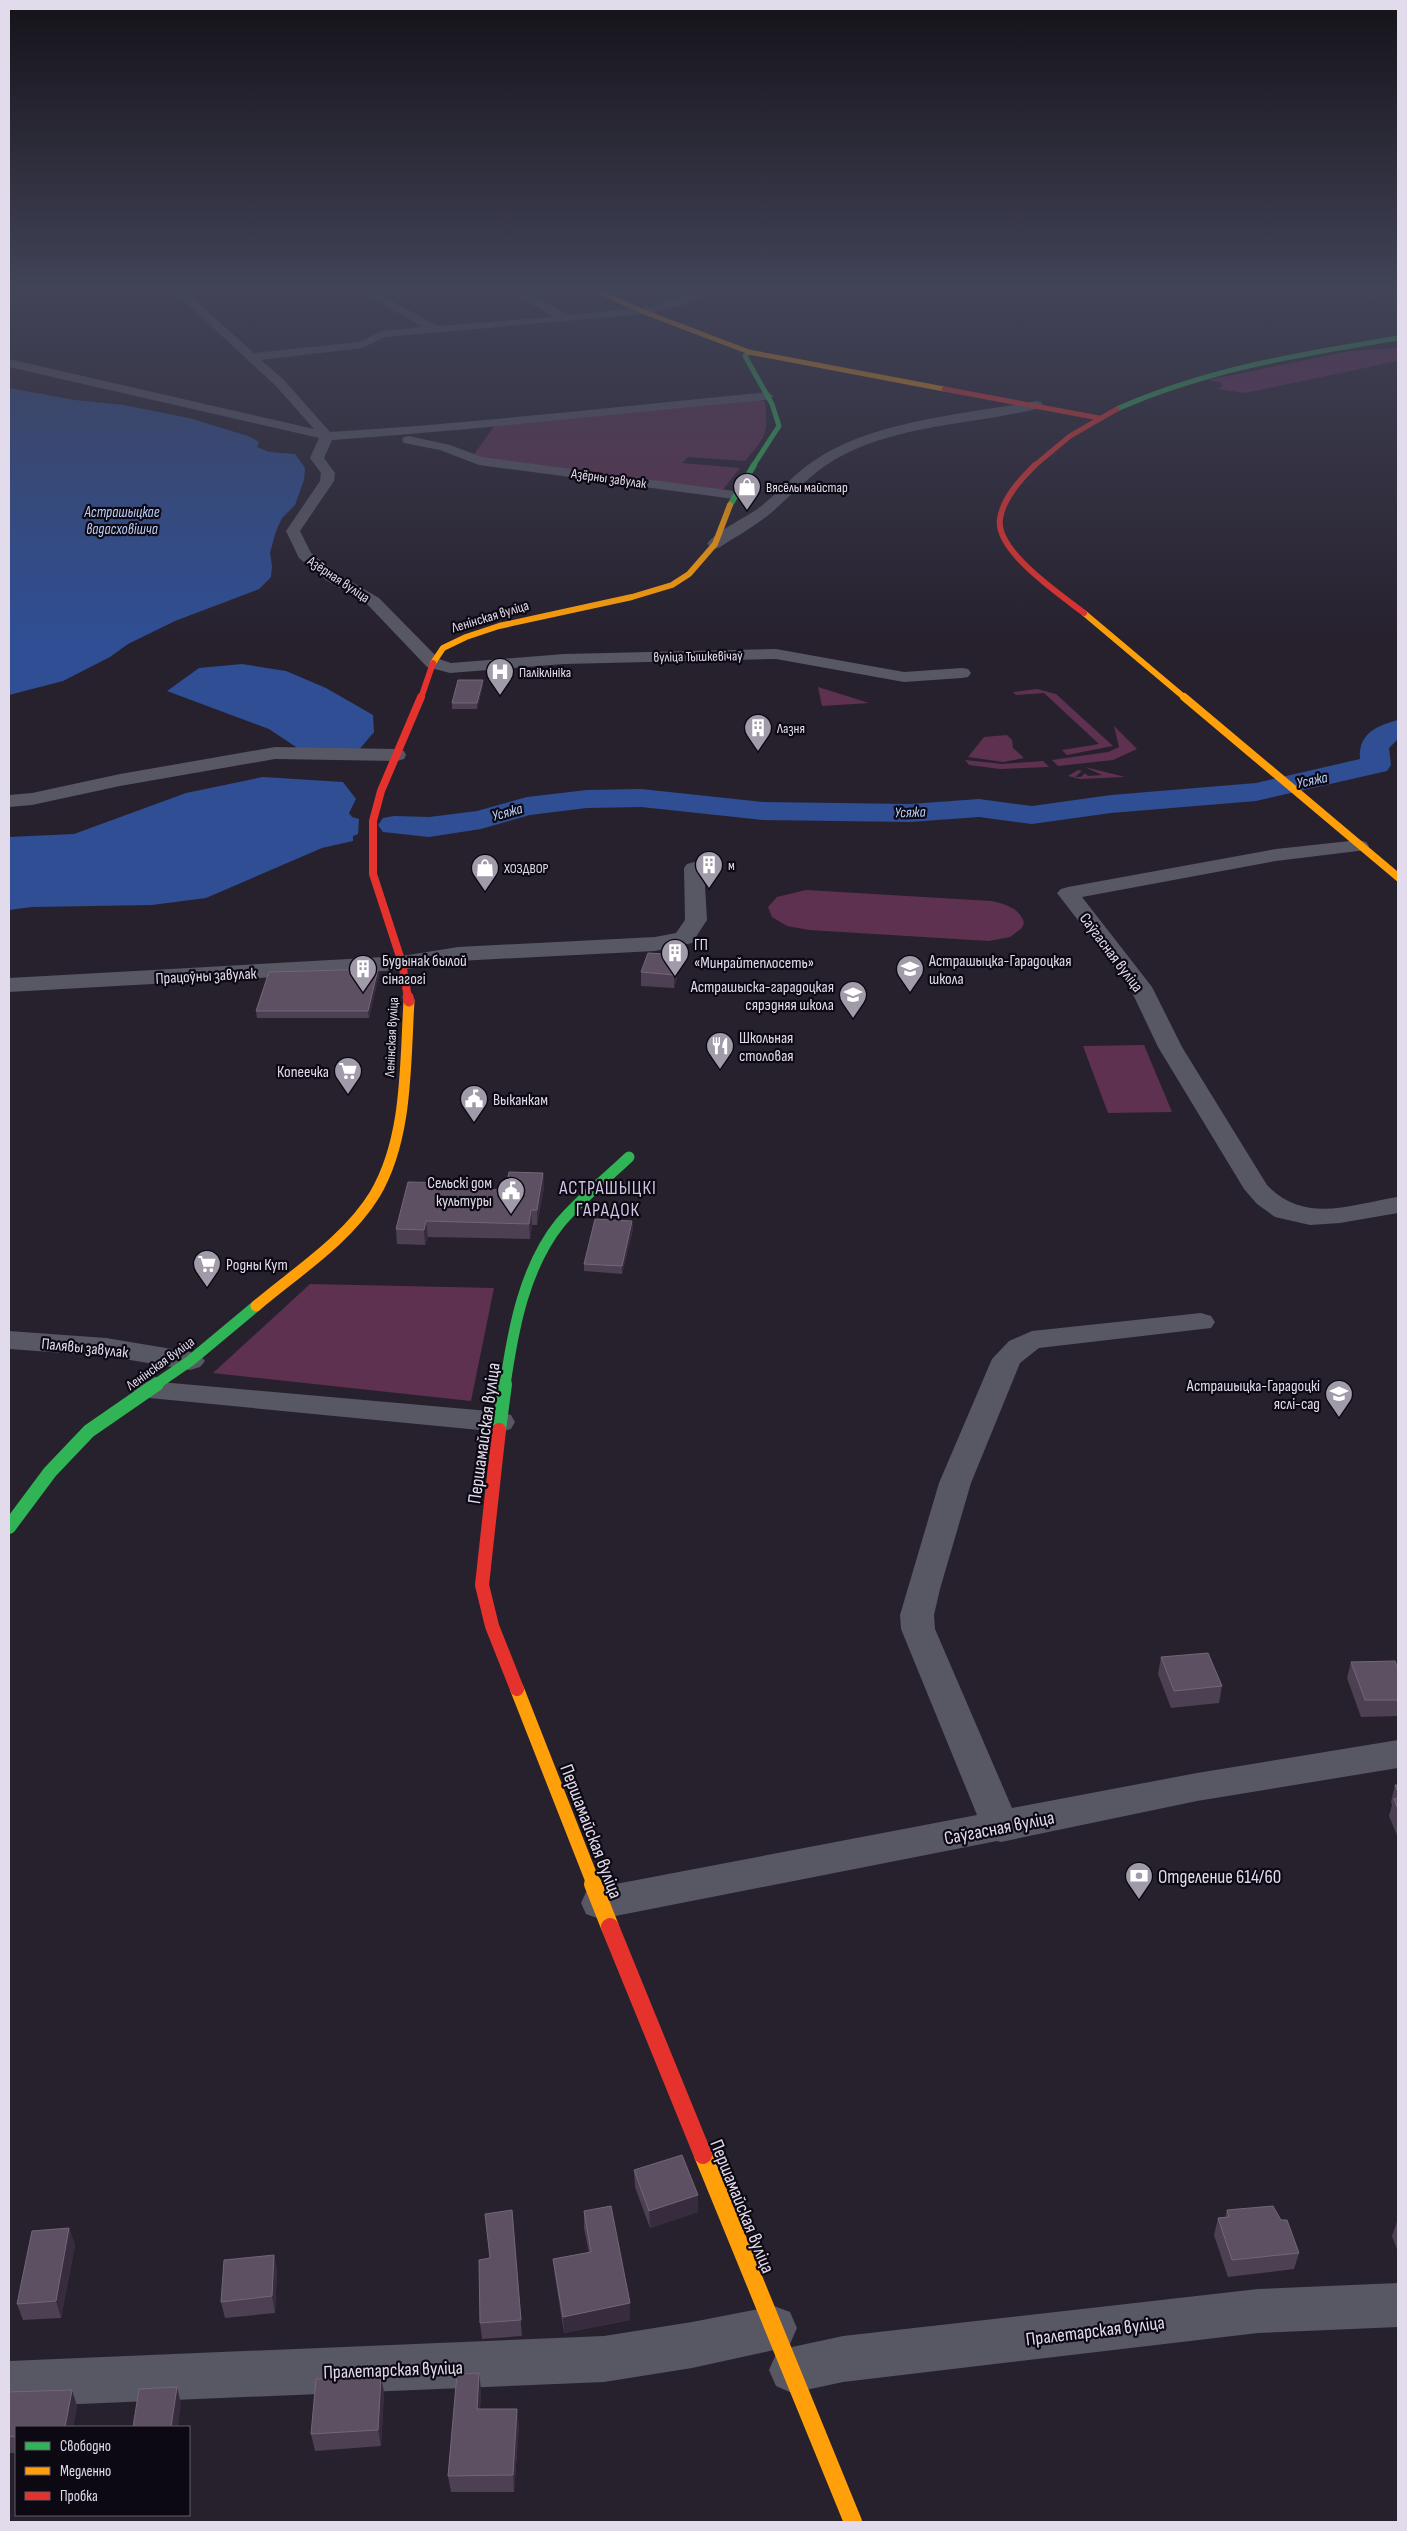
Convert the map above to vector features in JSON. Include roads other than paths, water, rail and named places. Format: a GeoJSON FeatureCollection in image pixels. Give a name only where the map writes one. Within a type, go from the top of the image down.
{"type":"FeatureCollection","features":[{"type":"Feature","properties":{"kind":"street"},"geometry":{"type":"LineString","coordinates":[[188,404],[327,436],[452,428],[518,419],[680,404]]}},
{"type":"Feature","properties":{"kind":"street"},"geometry":{"type":"LineString","coordinates":[[301,404],[327,436]]}},
{"type":"Feature","properties":{"kind":"street","name":"Ленінская вуліца"},"geometry":{"type":"LineString","coordinates":[[9,1527],[50,1472],[89,1431],[149,1390],[240,1321],[342,1232],[374,1194],[388,1166],[400,1110],[410,995],[402,963],[373,874],[373,821],[381,791],[433,664],[443,648],[466,637],[508,624],[632,597],[672,585],[689,574],[715,544],[734,495],[779,426],[771,404]]}},
{"type":"Feature","properties":{"kind":"street"},"geometry":{"type":"LineString","coordinates":[[1032,404],[1099,418]]}},
{"type":"Feature","properties":{"kind":"street"},"geometry":{"type":"LineString","coordinates":[[1126,404],[1099,418],[1056,446],[1012,492],[1002,505],[998,517],[1001,535],[1025,562],[1262,765],[1398,877]]}},
{"type":"Feature","properties":{"kind":"street"},"geometry":{"type":"LineString","coordinates":[[715,544],[764,511],[819,463],[840,451],[873,437],[920,426],[1037,405]]}},
{"type":"Feature","properties":{"kind":"street"},"geometry":{"type":"LineString","coordinates":[[426,442],[430,434],[452,428]]}},
{"type":"Feature","properties":{"kind":"street","name":"Азёрны завулак"},"geometry":{"type":"LineString","coordinates":[[368,434],[426,442],[470,455],[479,461],[734,495]]}},
{"type":"Feature","properties":{"kind":"street","name":"Азёрная вуліца"},"geometry":{"type":"LineString","coordinates":[[327,436],[317,458],[328,473],[327,481],[293,531],[304,555],[332,577],[373,601],[433,664]]}},
{"type":"Feature","properties":{"kind":"street","name":"вуліца Тышкевічаў"},"geometry":{"type":"LineString","coordinates":[[433,664],[450,668],[564,659],[776,654],[904,677],[962,673]]}},
{"type":"Feature","properties":{"kind":"street"},"geometry":{"type":"LineString","coordinates":[[9,801],[32,799],[120,780],[275,753],[397,755]]}},
{"type":"Feature","properties":{"kind":"street","name":"Саўгасная вуліца"},"geometry":{"type":"LineString","coordinates":[[1360,846],[1276,855],[1068,893],[1141,987],[1170,1047],[1257,1189],[1269,1203],[1285,1212],[1299,1216],[1326,1216],[1398,1205]]}},
{"type":"Feature","properties":{"kind":"street","name":"Працоўны завулак"},"geometry":{"type":"LineString","coordinates":[[9,985],[402,963],[458,954],[654,944],[684,938],[696,920],[694,868]]}},
{"type":"Feature","properties":{"kind":"street","name":"Першамайская вуліца"},"geometry":{"type":"LineString","coordinates":[[629,1157],[571,1210],[551,1235],[535,1264],[517,1321],[500,1422],[482,1585],[492,1626],[600,1903],[853,2522]]}},
{"type":"Feature","properties":{"kind":"street"},"geometry":{"type":"LineString","coordinates":[[1001,1827],[918,1629],[917,1615],[923,1589],[955,1483],[1007,1359],[1019,1347],[1032,1340],[1201,1322]]}},
{"type":"Feature","properties":{"kind":"street","name":"Палявы завулак"},"geometry":{"type":"LineString","coordinates":[[9,1340],[106,1348],[190,1360]]}},
{"type":"Feature","properties":{"kind":"street"},"geometry":{"type":"LineString","coordinates":[[149,1390],[500,1422]]}},
{"type":"Feature","properties":{"kind":"street","name":"Саўгасная вуліца"},"geometry":{"type":"LineString","coordinates":[[600,1903],[1001,1827],[1197,1787],[1398,1754]]}},
{"type":"Feature","properties":{"kind":"street","name":"Пралетарская вуліца"},"geometry":{"type":"LineString","coordinates":[[792,2370],[843,2360],[1258,2312],[1398,2305]]}},
{"type":"Feature","properties":{"kind":"street","name":"Пралетарская вуліца"},"geometry":{"type":"LineString","coordinates":[[9,2384],[604,2359],[692,2346],[774,2328]]}},
{"type":"Feature","properties":{"kind":"water","name":"Астрашыцкае вадасховішча"},"geometry":{"type":"Polygon","coordinates":[[[9,404],[124,405],[189,418],[248,436],[259,442],[257,447],[269,452],[295,454],[305,468],[304,480],[295,505],[282,518],[276,531],[270,553],[271,577],[259,589],[175,621],[128,644],[110,657],[63,681],[9,695],[9,404]]]}},
{"type":"Feature","properties":{"kind":"water"},"geometry":{"type":"Polygon","coordinates":[[[242,664],[286,671],[326,688],[373,715],[374,732],[358,751],[299,749],[269,729],[167,691],[199,668],[242,664]]]}},
{"type":"Feature","properties":{"kind":"water"},"geometry":{"type":"Polygon","coordinates":[[[263,777],[343,782],[356,799],[349,813],[352,817],[359,819],[358,834],[353,836],[353,841],[322,848],[206,898],[152,905],[32,907],[9,910],[9,837],[74,834],[186,793],[263,777]]]}},
{"type":"Feature","properties":{"kind":"waterway","name":"Усяжа"},"geometry":{"type":"LineString","coordinates":[[394,825],[429,827],[481,820],[527,806],[587,799],[641,798],[763,811],[910,813],[979,808],[1032,815],[1111,804],[1256,792],[1376,765],[1374,746],[1388,733],[1398,729]]}},
{"type":"Feature","properties":{"kind":"place","name":"Вясёлы майстар"},"geometry":{"type":"Point","coordinates":[747,511]}},
{"type":"Feature","properties":{"kind":"place","name":"Паліклініка"},"geometry":{"type":"Point","coordinates":[500,696]}},
{"type":"Feature","properties":{"kind":"place","name":"Лазня"},"geometry":{"type":"Point","coordinates":[758,752]}},
{"type":"Feature","properties":{"kind":"place","name":"м"},"geometry":{"type":"Point","coordinates":[709,889]}},
{"type":"Feature","properties":{"kind":"place","name":"ХОЗДВОР"},"geometry":{"type":"Point","coordinates":[485,892]}},
{"type":"Feature","properties":{"kind":"place","name":"ГП «Минрайтеплосеть»"},"geometry":{"type":"Point","coordinates":[675,977]}},
{"type":"Feature","properties":{"kind":"place","name":"Будынак былой сінагогі"},"geometry":{"type":"Point","coordinates":[363,993]}},
{"type":"Feature","properties":{"kind":"place","name":"Астрашыцка-Гарадоцкая школа"},"geometry":{"type":"Point","coordinates":[910,993]}},
{"type":"Feature","properties":{"kind":"place","name":"Астрашыска-гарадоцкая сярэдняя школа"},"geometry":{"type":"Point","coordinates":[853,1019]}},
{"type":"Feature","properties":{"kind":"place","name":"Школьная столовая"},"geometry":{"type":"Point","coordinates":[720,1070]}},
{"type":"Feature","properties":{"kind":"place","name":"Копеечка"},"geometry":{"type":"Point","coordinates":[348,1095]}},
{"type":"Feature","properties":{"kind":"place","name":"Выканкам"},"geometry":{"type":"Point","coordinates":[474,1123]}},
{"type":"Feature","properties":{"kind":"place","name":"Сельскі дом культуры"},"geometry":{"type":"Point","coordinates":[511,1215]}},
{"type":"Feature","properties":{"kind":"place","name":"Родны Кут"},"geometry":{"type":"Point","coordinates":[207,1288]}},
{"type":"Feature","properties":{"kind":"place","name":"Астрашыцка-Гарадоцкі яслі-сад"},"geometry":{"type":"Point","coordinates":[1339,1418]}},
{"type":"Feature","properties":{"kind":"place","name":"Отделение 614/60"},"geometry":{"type":"Point","coordinates":[1139,1900]}},
{"type":"Feature","properties":{"kind":"district","name":"АСТРАШЫЦКІ ГАРАДОК"},"geometry":{"type":"Point","coordinates":[608,1198]}}]}
